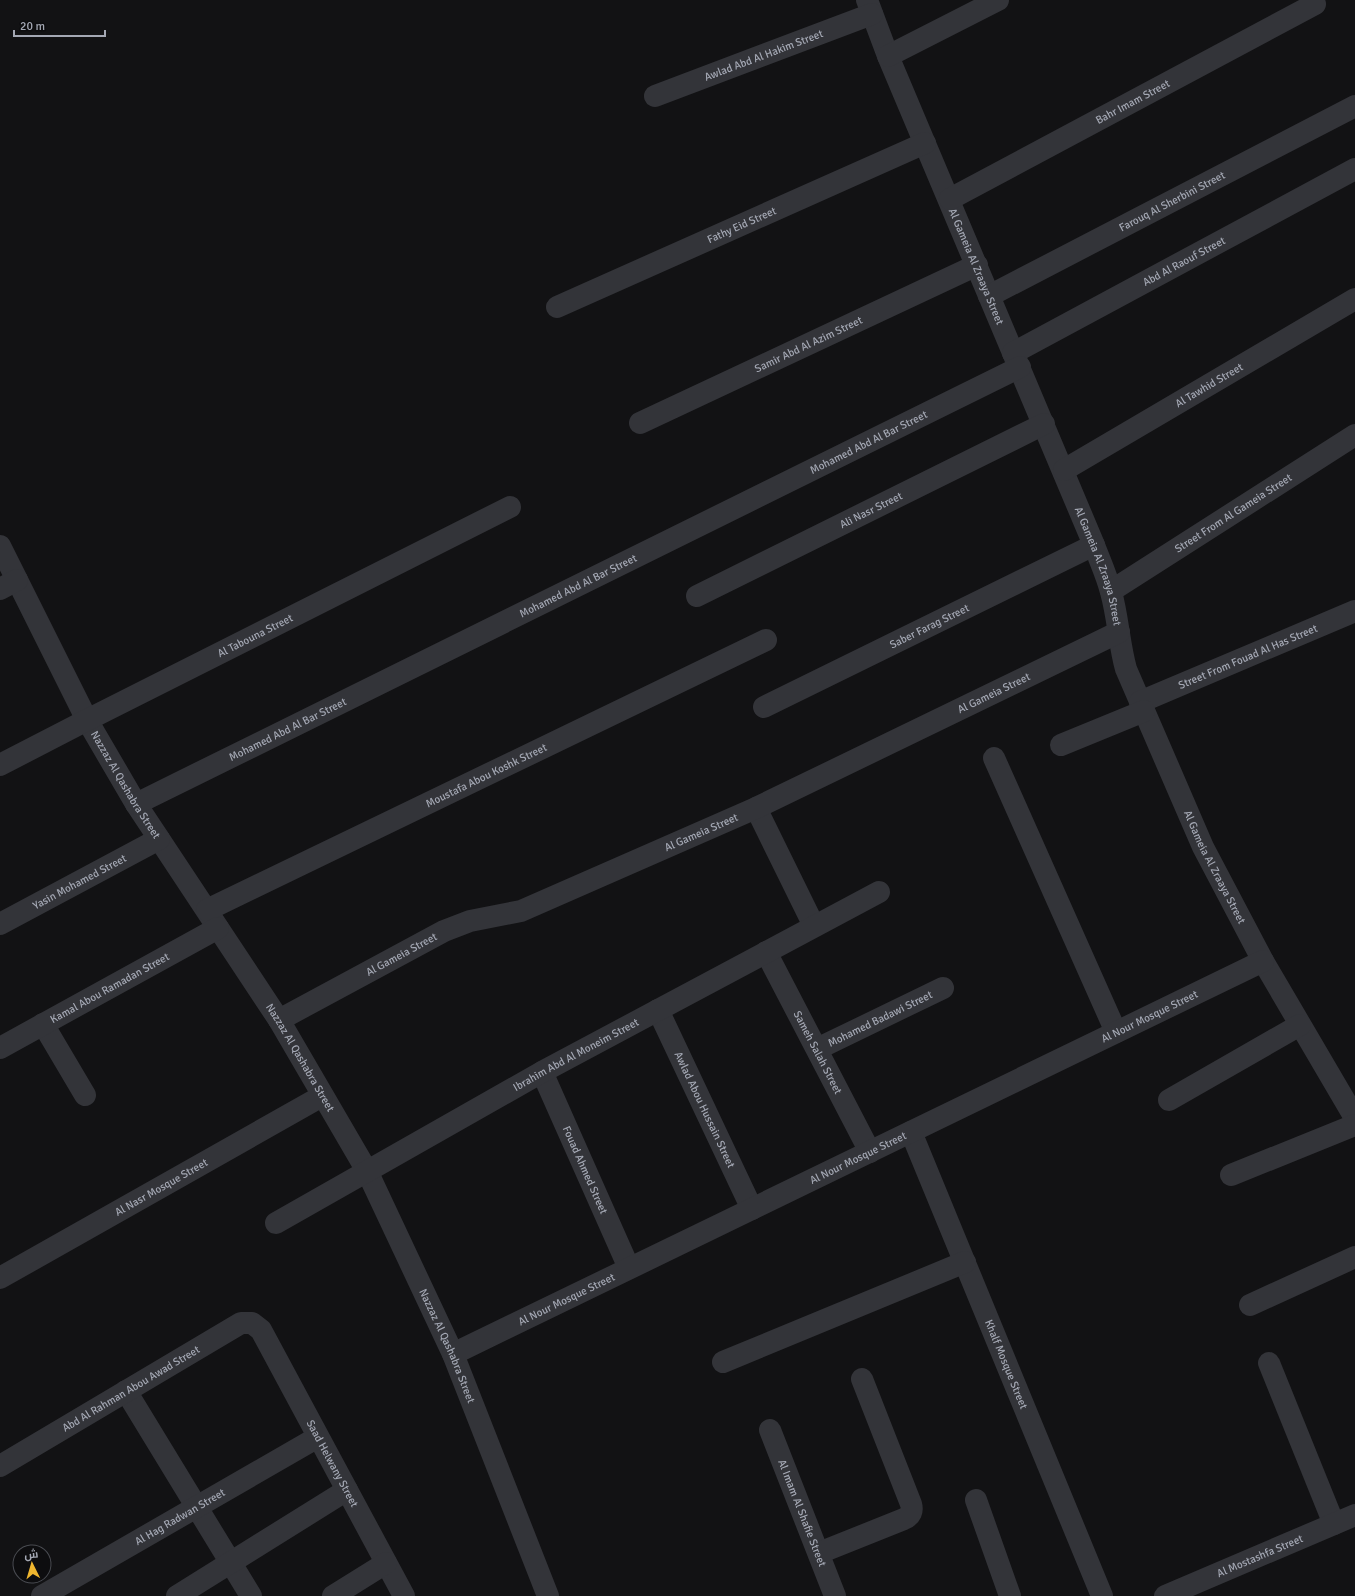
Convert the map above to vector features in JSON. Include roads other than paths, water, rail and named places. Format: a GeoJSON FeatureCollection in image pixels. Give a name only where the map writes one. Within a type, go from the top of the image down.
{"type":"FeatureCollection","features":[{"type":"Feature","properties":{"kind":"street"},"geometry":{"type":"LineString","coordinates":[[888,56],[998,0]]}},
{"type":"Feature","properties":{"kind":"street","name":"Bahr Imam Street"},"geometry":{"type":"LineString","coordinates":[[950,200],[1315,4]]}},
{"type":"Feature","properties":{"kind":"street","name":"Al Gameia Al Zraaya Street"},"geometry":{"type":"LineString","coordinates":[[870,7],[888,56],[1064,470],[1094,545],[1111,592],[1121,650],[1126,669],[1203,847],[1263,961],[1355,1118]]}},
{"type":"Feature","properties":{"kind":"street","name":"Awlad Abd Al Hakim Street"},"geometry":{"type":"LineString","coordinates":[[655,96],[870,7]]}},
{"type":"Feature","properties":{"kind":"street","name":"Farouq Al Sherbini Street"},"geometry":{"type":"LineString","coordinates":[[989,296],[1355,106]]}},
{"type":"Feature","properties":{"kind":"street","name":"Fathy Eid Street"},"geometry":{"type":"LineString","coordinates":[[557,307],[925,143]]}},
{"type":"Feature","properties":{"kind":"street","name":"Abd Al Raouf Street"},"geometry":{"type":"LineString","coordinates":[[1016,360],[1355,168]]}},
{"type":"Feature","properties":{"kind":"street","name":"Samir Abd Al Azim Street"},"geometry":{"type":"LineString","coordinates":[[640,423],[977,265]]}},
{"type":"Feature","properties":{"kind":"street","name":"Al Tawhid Street"},"geometry":{"type":"LineString","coordinates":[[1064,470],[1355,299]]}},
{"type":"Feature","properties":{"kind":"street","name":"Mohamed Abd Al Bar Street"},"geometry":{"type":"LineString","coordinates":[[136,804],[1016,360]]}},
{"type":"Feature","properties":{"kind":"street","name":"Ali Nasr Street"},"geometry":{"type":"LineString","coordinates":[[697,596],[1044,424]]}},
{"type":"Feature","properties":{"kind":"street","name":"Street From Al Gameia Street"},"geometry":{"type":"LineString","coordinates":[[1111,592],[1355,435]]}},
{"type":"Feature","properties":{"kind":"street","name":"Al Tabouna Street"},"geometry":{"type":"LineString","coordinates":[[0,765],[86,720],[510,507]]}},
{"type":"Feature","properties":{"kind":"street","name":"Saber Farag Street"},"geometry":{"type":"LineString","coordinates":[[764,707],[1094,545]]}},
{"type":"Feature","properties":{"kind":"street","name":"Nazzaz Al Qashabra Street"},"geometry":{"type":"LineString","coordinates":[[0,546],[9,585],[86,720],[136,804],[279,1020],[367,1171],[452,1354],[548,1596]]}},
{"type":"Feature","properties":{"kind":"street","name":"Street From Fouad Al Has Street"},"geometry":{"type":"LineString","coordinates":[[1061,745],[1142,706],[1355,611]]}},
{"type":"Feature","properties":{"kind":"street","name":"Al Gameia Street"},"geometry":{"type":"LineString","coordinates":[[279,1020],[444,931],[470,921],[521,911],[756,808],[1119,632]]}},
{"type":"Feature","properties":{"kind":"street","name":"Moustafa Abou Koshk Street"},"geometry":{"type":"LineString","coordinates":[[207,910],[766,640]]}},
{"type":"Feature","properties":{"kind":"street"},"geometry":{"type":"LineString","coordinates":[[994,758],[1116,1032]]}},
{"type":"Feature","properties":{"kind":"street"},"geometry":{"type":"LineString","coordinates":[[756,808],[814,926]]}},
{"type":"Feature","properties":{"kind":"street","name":"Yasin Mohamed Street"},"geometry":{"type":"LineString","coordinates":[[0,924],[159,839]]}},
{"type":"Feature","properties":{"kind":"street","name":"Ibrahim Abd Al Moneim Street"},"geometry":{"type":"LineString","coordinates":[[276,1223],[542,1072],[879,892]]}},
{"type":"Feature","properties":{"kind":"street","name":"Kamal Abou Ramadan Street"},"geometry":{"type":"LineString","coordinates":[[0,1048],[218,928]]}},
{"type":"Feature","properties":{"kind":"street","name":"Sameh Salah Street"},"geometry":{"type":"LineString","coordinates":[[766,952],[870,1152]]}},
{"type":"Feature","properties":{"kind":"street","name":"Al Nour Mosque Street"},"geometry":{"type":"LineString","coordinates":[[452,1354],[1263,961]]}},
{"type":"Feature","properties":{"kind":"street","name":"Mohamed Badawi Street"},"geometry":{"type":"LineString","coordinates":[[817,1049],[943,988]]}},
{"type":"Feature","properties":{"kind":"street","name":"Awlad Abou Hussain Street"},"geometry":{"type":"LineString","coordinates":[[658,1010],[752,1209]]}},
{"type":"Feature","properties":{"kind":"street"},"geometry":{"type":"LineString","coordinates":[[43,1024],[85,1095]]}},
{"type":"Feature","properties":{"kind":"street"},"geometry":{"type":"LineString","coordinates":[[1170,1100],[1300,1025]]}},
{"type":"Feature","properties":{"kind":"street","name":"Fouad Ahmed Street"},"geometry":{"type":"LineString","coordinates":[[542,1072],[629,1268]]}},
{"type":"Feature","properties":{"kind":"street","name":"Al Nasr Mosque Street"},"geometry":{"type":"LineString","coordinates":[[0,1278],[322,1096]]}},
{"type":"Feature","properties":{"kind":"street"},"geometry":{"type":"LineString","coordinates":[[1231,1175],[1355,1125]]}},
{"type":"Feature","properties":{"kind":"street","name":"Khalf Mosque Street"},"geometry":{"type":"LineString","coordinates":[[911,1132],[1102,1596]]}},
{"type":"Feature","properties":{"kind":"street"},"geometry":{"type":"LineString","coordinates":[[1250,1305],[1355,1257]]}},
{"type":"Feature","properties":{"kind":"street"},"geometry":{"type":"LineString","coordinates":[[723,1362],[965,1262]]}},
{"type":"Feature","properties":{"kind":"street","name":"Abd Al Rahman Abou Awad Street"},"geometry":{"type":"LineString","coordinates":[[0,1466],[241,1323],[252,1323],[261,1330]]}},
{"type":"Feature","properties":{"kind":"street","name":"Saad Helwany Street"},"geometry":{"type":"LineString","coordinates":[[261,1330],[404,1596]]}},
{"type":"Feature","properties":{"kind":"street"},"geometry":{"type":"LineString","coordinates":[[1269,1363],[1334,1524]]}},
{"type":"Feature","properties":{"kind":"street"},"geometry":{"type":"LineString","coordinates":[[819,1554],[904,1520],[910,1515],[911,1511],[911,1504],[862,1379]]}},
{"type":"Feature","properties":{"kind":"street"},"geometry":{"type":"LineString","coordinates":[[126,1391],[251,1596]]}},
{"type":"Feature","properties":{"kind":"street","name":"Al Imam Al Shafie Street"},"geometry":{"type":"LineString","coordinates":[[770,1430],[835,1596]]}},
{"type":"Feature","properties":{"kind":"street","name":"Al Hag Radwan Street"},"geometry":{"type":"LineString","coordinates":[[42,1596],[318,1437]]}},
{"type":"Feature","properties":{"kind":"street"},"geometry":{"type":"LineString","coordinates":[[177,1596],[347,1490]]}},
{"type":"Feature","properties":{"kind":"street"},"geometry":{"type":"LineString","coordinates":[[976,1500],[1010,1596]]}},
{"type":"Feature","properties":{"kind":"street","name":"Al Mostashfa Street"},"geometry":{"type":"LineString","coordinates":[[1165,1596],[1355,1515]]}},
{"type":"Feature","properties":{"kind":"street"},"geometry":{"type":"LineString","coordinates":[[333,1596],[386,1563]]}}]}
